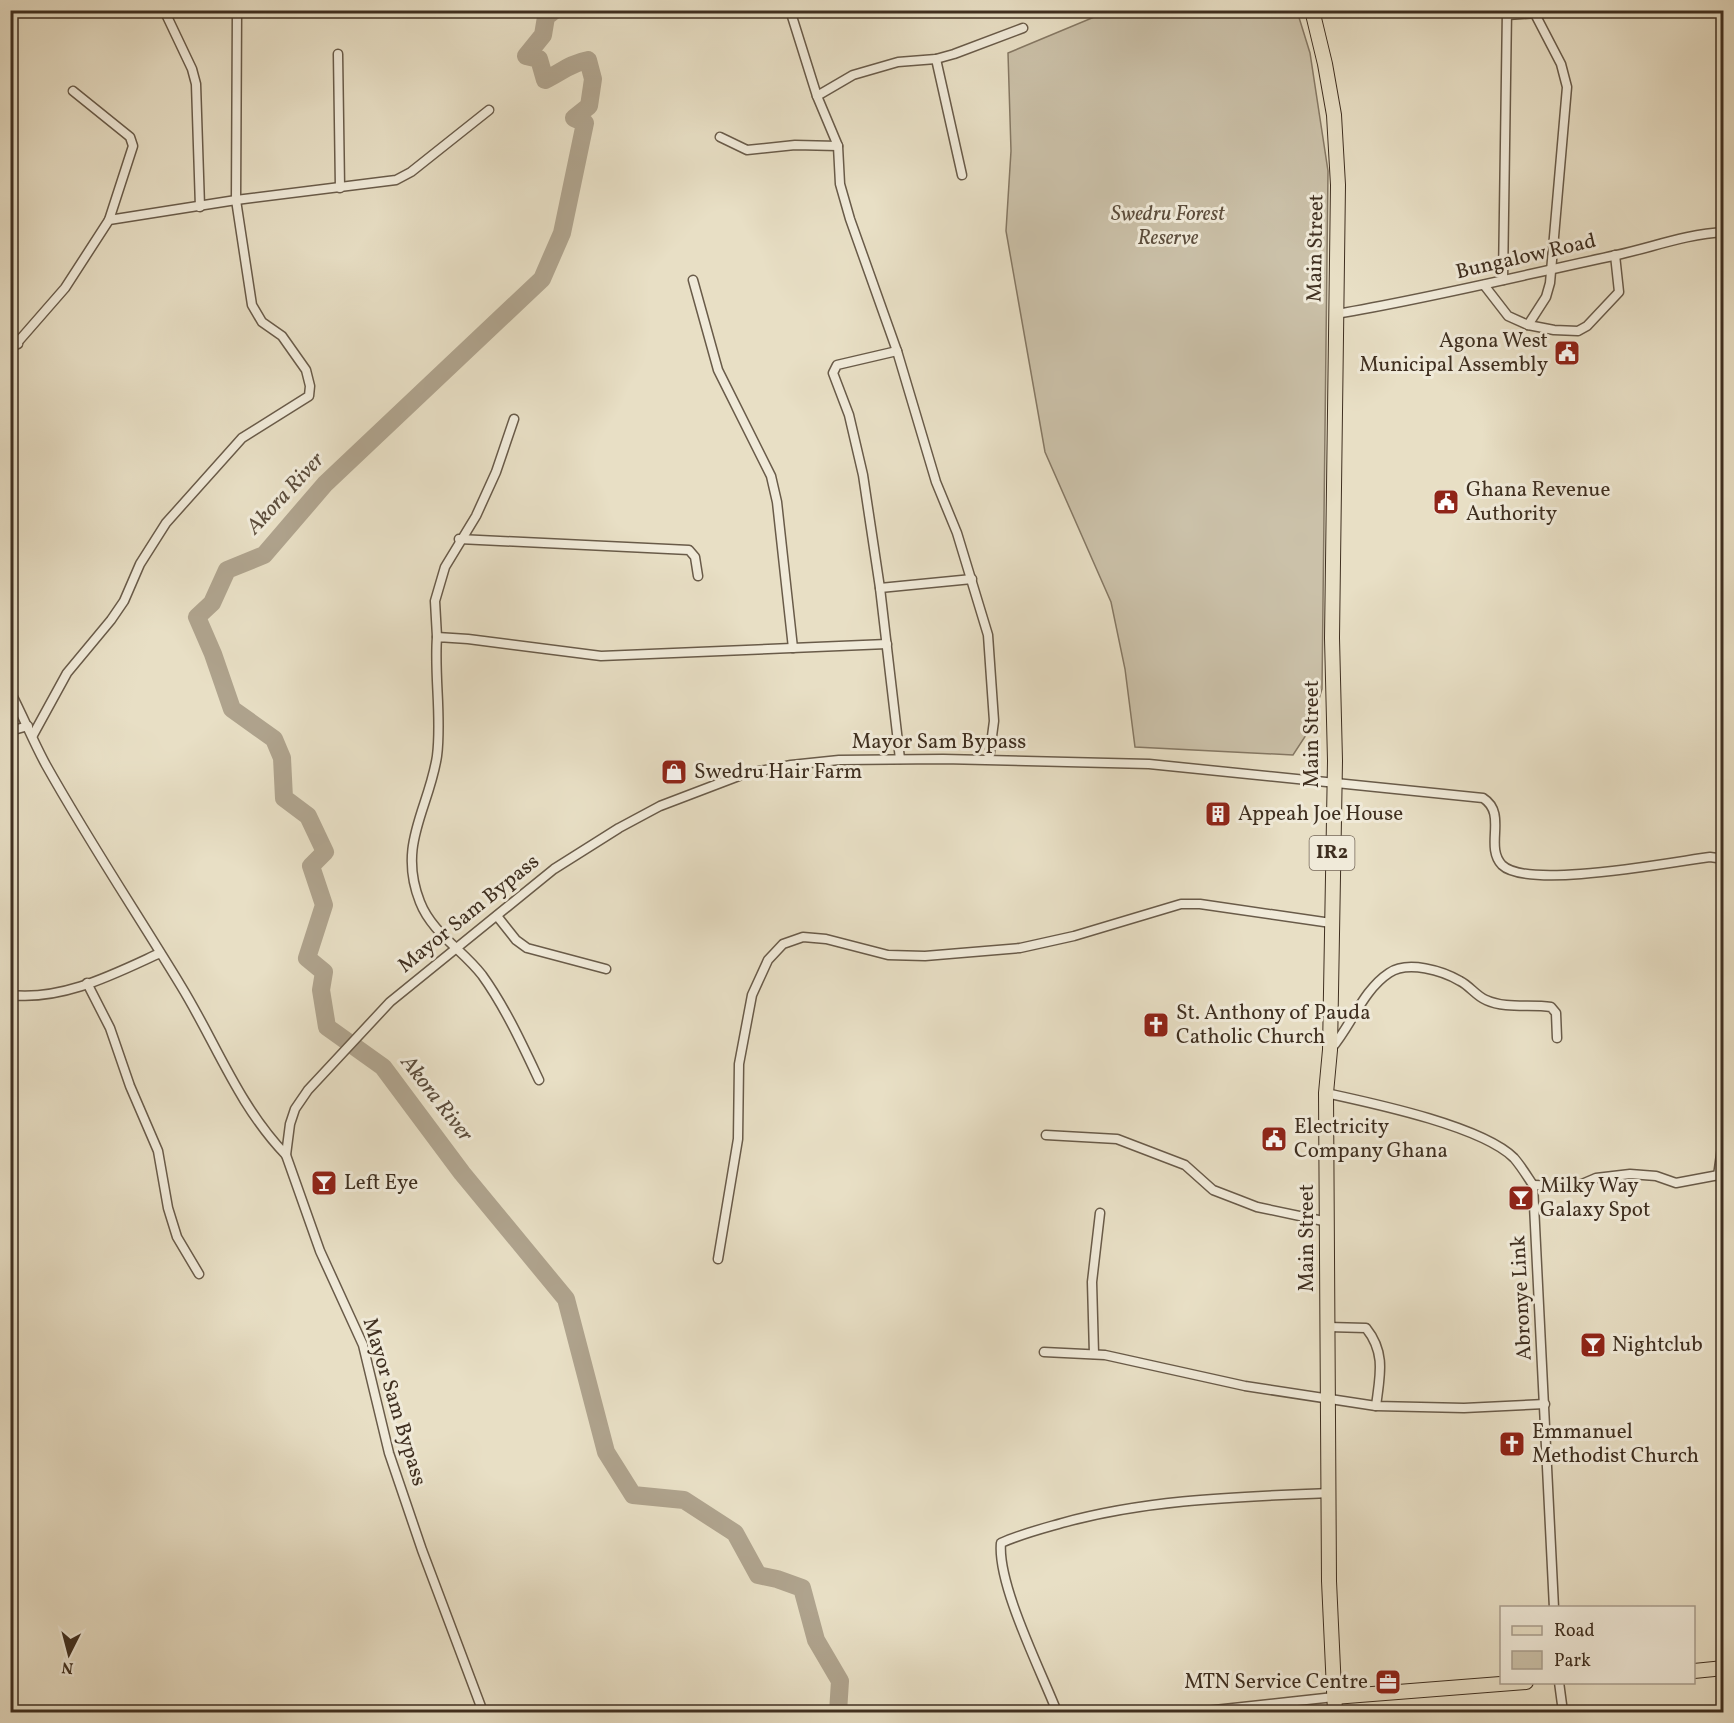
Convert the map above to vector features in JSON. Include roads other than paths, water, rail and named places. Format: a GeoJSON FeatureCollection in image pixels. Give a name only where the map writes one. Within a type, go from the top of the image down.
{"type":"FeatureCollection","features":[{"type":"Feature","properties":{"kind":"main road","name":"Main Street"},"geometry":{"type":"LineString","coordinates":[[1312,10],[1325,64],[1337,155],[1332,626],[1334,783],[1330,1050],[1326,1093],[1328,1493],[1335,1713]]}},
{"type":"Feature","properties":{"kind":"main road"},"geometry":{"type":"LineString","coordinates":[[1695,1671],[1724,1668]]}},
{"type":"Feature","properties":{"kind":"main road"},"geometry":{"type":"LineString","coordinates":[[1334,1697],[1512,1684]]}},
{"type":"Feature","properties":{"kind":"street"},"geometry":{"type":"LineString","coordinates":[[164,10],[196,84],[200,207]]}},
{"type":"Feature","properties":{"kind":"street"},"geometry":{"type":"LineString","coordinates":[[33,735],[67,673],[124,601],[140,564],[166,523],[242,438],[309,396],[310,386],[306,370],[282,336],[262,322],[252,305],[236,200],[237,10]]}},
{"type":"Feature","properties":{"kind":"street"},"geometry":{"type":"LineString","coordinates":[[790,10],[817,96],[838,146],[840,184],[850,219],[897,351],[936,482],[972,579],[988,635],[994,721],[989,759]]}},
{"type":"Feature","properties":{"kind":"street"},"geometry":{"type":"LineString","coordinates":[[1503,280],[1507,13],[1535,14],[1583,10]]}},
{"type":"Feature","properties":{"kind":"street"},"geometry":{"type":"LineString","coordinates":[[1528,326],[1546,297],[1551,269],[1568,87],[1561,64],[1535,14]]}},
{"type":"Feature","properties":{"kind":"street"},"geometry":{"type":"LineString","coordinates":[[817,96],[853,75],[898,62],[936,59],[1023,28]]}},
{"type":"Feature","properties":{"kind":"street"},"geometry":{"type":"LineString","coordinates":[[338,54],[340,188]]}},
{"type":"Feature","properties":{"kind":"street"},"geometry":{"type":"LineString","coordinates":[[936,59],[962,175]]}},
{"type":"Feature","properties":{"kind":"street"},"geometry":{"type":"LineString","coordinates":[[10,351],[65,288],[109,220],[133,146],[130,137],[73,91]]}},
{"type":"Feature","properties":{"kind":"street"},"geometry":{"type":"LineString","coordinates":[[109,220],[236,200],[396,180],[411,172],[489,110]]}},
{"type":"Feature","properties":{"kind":"street"},"geometry":{"type":"LineString","coordinates":[[720,137],[747,150],[795,145],[838,146]]}},
{"type":"Feature","properties":{"kind":"street","name":"Bungalow Road"},"geometry":{"type":"LineString","coordinates":[[1336,315],[1484,285],[1698,234],[1724,232]]}},
{"type":"Feature","properties":{"kind":"street"},"geometry":{"type":"LineString","coordinates":[[1710,233],[1724,241]]}},
{"type":"Feature","properties":{"kind":"street"},"geometry":{"type":"LineString","coordinates":[[1484,285],[1508,316],[1528,326],[1578,331],[1587,326],[1619,292],[1615,255]]}},
{"type":"Feature","properties":{"kind":"street"},"geometry":{"type":"LineString","coordinates":[[693,280],[718,369],[771,476],[777,502],[793,648]]}},
{"type":"Feature","properties":{"kind":"street"},"geometry":{"type":"LineString","coordinates":[[10,334],[18,344]]}},
{"type":"Feature","properties":{"kind":"street"},"geometry":{"type":"LineString","coordinates":[[897,351],[837,365],[833,373],[856,442],[880,588],[900,759]]}},
{"type":"Feature","properties":{"kind":"street"},"geometry":{"type":"LineString","coordinates":[[514,419],[480,507],[459,539],[445,567],[435,601],[437,756],[419,813],[412,849],[414,877],[420,903],[434,926],[481,974],[539,1080]]}},
{"type":"Feature","properties":{"kind":"street"},"geometry":{"type":"LineString","coordinates":[[459,539],[689,550],[695,557],[698,576]]}},
{"type":"Feature","properties":{"kind":"street"},"geometry":{"type":"LineString","coordinates":[[880,588],[972,579]]}},
{"type":"Feature","properties":{"kind":"street"},"geometry":{"type":"LineString","coordinates":[[436,637],[601,656],[887,644]]}},
{"type":"Feature","properties":{"kind":"street"},"geometry":{"type":"LineString","coordinates":[[10,692],[45,762],[99,856],[182,987],[247,1106],[263,1131],[286,1155]]}},
{"type":"Feature","properties":{"kind":"street"},"geometry":{"type":"LineString","coordinates":[[10,731],[28,726]]}},
{"type":"Feature","properties":{"kind":"street","name":"Mayor Sam Bypass"},"geometry":{"type":"LineString","coordinates":[[483,1713],[422,1550],[389,1453],[363,1345],[320,1251],[286,1155],[295,1109],[308,1090],[341,1053],[390,1002],[554,869],[619,828],[660,806],[744,774],[791,765],[839,760],[900,759],[1149,764],[1483,798],[1492,804],[1495,813],[1496,855],[1501,864],[1522,874],[1616,871],[1701,858],[1724,859]]}},
{"type":"Feature","properties":{"kind":"street"},"geometry":{"type":"LineString","coordinates":[[718,1259],[738,1139],[739,1064],[752,995],[768,960],[783,944],[803,937],[826,939],[888,955],[925,956],[1020,948],[1074,936],[1181,904],[1200,904],[1331,923]]}},
{"type":"Feature","properties":{"kind":"street"},"geometry":{"type":"LineString","coordinates":[[497,916],[516,940],[528,948],[606,969]]}},
{"type":"Feature","properties":{"kind":"street"},"geometry":{"type":"LineString","coordinates":[[10,995],[48,995],[87,983],[160,953]]}},
{"type":"Feature","properties":{"kind":"street"},"geometry":{"type":"LineString","coordinates":[[1330,1050],[1346,1031],[1365,998],[1390,972],[1403,967],[1419,967],[1460,981],[1486,1000],[1508,1006],[1551,1007],[1556,1013],[1557,1038]]}},
{"type":"Feature","properties":{"kind":"street"},"geometry":{"type":"LineString","coordinates":[[87,983],[110,1028],[130,1086],[155,1143],[177,1237],[199,1274]]}},
{"type":"Feature","properties":{"kind":"street"},"geometry":{"type":"LineString","coordinates":[[1326,1093],[1450,1126],[1496,1145],[1514,1158],[1533,1185],[1569,1186],[1596,1178],[1630,1174],[1656,1176],[1676,1183],[1721,1175],[1724,1089]]}},
{"type":"Feature","properties":{"kind":"street"},"geometry":{"type":"LineString","coordinates":[[1046,1135],[1117,1139],[1185,1165],[1214,1190],[1257,1207],[1328,1221]]}},
{"type":"Feature","properties":{"kind":"street","name":"Abronye Link"},"geometry":{"type":"LineString","coordinates":[[1533,1185],[1554,1606]]}},
{"type":"Feature","properties":{"kind":"street"},"geometry":{"type":"LineString","coordinates":[[1094,1354],[1092,1282],[1100,1213]]}},
{"type":"Feature","properties":{"kind":"street"},"geometry":{"type":"LineString","coordinates":[[1328,1327],[1366,1329],[1378,1343],[1380,1358],[1376,1406]]}},
{"type":"Feature","properties":{"kind":"street"},"geometry":{"type":"LineString","coordinates":[[1044,1352],[1094,1354],[1245,1386],[1376,1406],[1464,1408],[1545,1404]]}},
{"type":"Feature","properties":{"kind":"street"},"geometry":{"type":"LineString","coordinates":[[1057,1713],[1015,1608],[999,1560],[1001,1543],[1016,1536],[1097,1514],[1146,1504],[1328,1493]]}},
{"type":"Feature","properties":{"kind":"street"},"geometry":{"type":"LineString","coordinates":[[1559,1684],[1563,1713]]}},
{"type":"Feature","properties":{"kind":"street"},"geometry":{"type":"LineString","coordinates":[[1196,1713],[1334,1697]]}},
{"type":"Feature","properties":{"kind":"waterway","name":"Akora River"},"geometry":{"type":"LineString","coordinates":[[555,10],[546,17],[543,35],[526,56],[539,59],[545,80],[588,60],[593,79],[589,106],[574,118],[585,123],[562,233],[542,279],[325,484],[264,555],[227,570],[212,603],[197,617],[232,709],[274,739],[282,758],[284,798],[308,816],[325,852],[311,866],[324,905],[307,958],[324,972],[321,990],[327,1027],[383,1067],[462,1173],[566,1299],[606,1452],[633,1495],[684,1500],[735,1533],[758,1575],[802,1588],[816,1640],[840,1681],[838,1712]]}},
{"type":"Feature","properties":{"kind":"place","name":"Agona West Municipal Assembly"},"geometry":{"type":"Point","coordinates":[1567,353]}},
{"type":"Feature","properties":{"kind":"place","name":"Ghana Revenue Authority"},"geometry":{"type":"Point","coordinates":[1446,502]}},
{"type":"Feature","properties":{"kind":"place","name":"Swedru Hair Farm"},"geometry":{"type":"Point","coordinates":[674,772]}},
{"type":"Feature","properties":{"kind":"place","name":"Appeah Joe House"},"geometry":{"type":"Point","coordinates":[1218,814]}},
{"type":"Feature","properties":{"kind":"place","name":"St. Anthony of Pauda Catholic Church"},"geometry":{"type":"Point","coordinates":[1156,1025]}},
{"type":"Feature","properties":{"kind":"place","name":"Electricity Company Ghana"},"geometry":{"type":"Point","coordinates":[1274,1139]}},
{"type":"Feature","properties":{"kind":"place","name":"Left Eye"},"geometry":{"type":"Point","coordinates":[324,1183]}},
{"type":"Feature","properties":{"kind":"place","name":"Milky Way Galaxy Spot"},"geometry":{"type":"Point","coordinates":[1521,1198]}},
{"type":"Feature","properties":{"kind":"place","name":"Nightclub"},"geometry":{"type":"Point","coordinates":[1593,1345]}},
{"type":"Feature","properties":{"kind":"place","name":"Emmanuel Methodist Church"},"geometry":{"type":"Point","coordinates":[1512,1444]}},
{"type":"Feature","properties":{"kind":"place","name":"MTN Service Centre"},"geometry":{"type":"Point","coordinates":[1388,1682]}},
{"type":"Feature","properties":{"kind":"park label","name":"Swedru Forest Reserve"},"geometry":{"type":"Point","coordinates":[1168,226]}}]}
